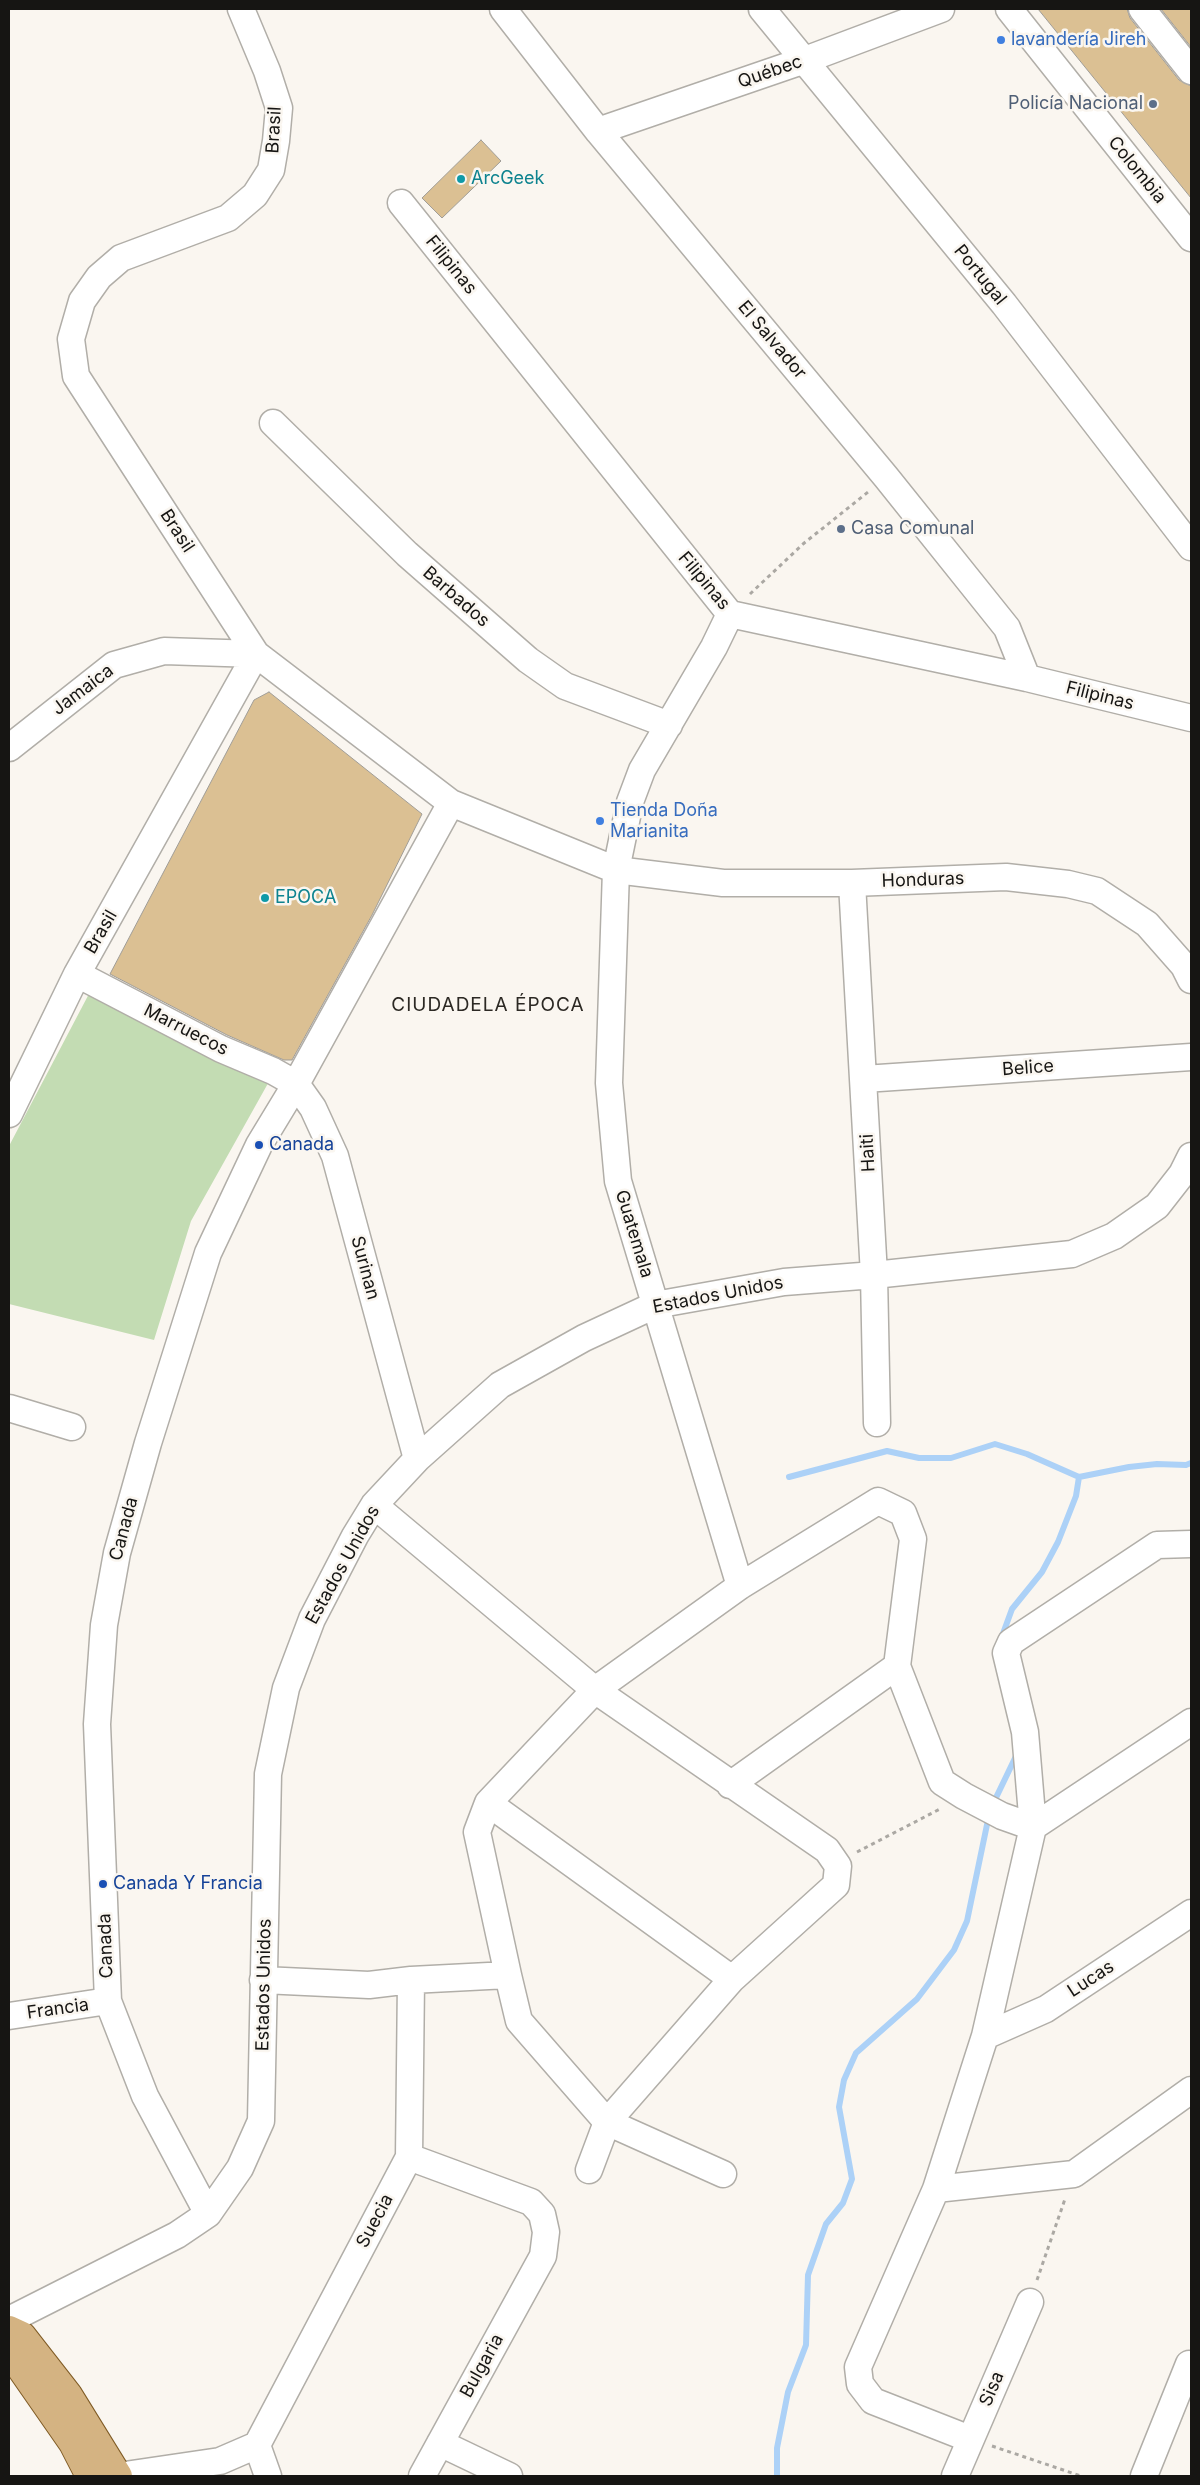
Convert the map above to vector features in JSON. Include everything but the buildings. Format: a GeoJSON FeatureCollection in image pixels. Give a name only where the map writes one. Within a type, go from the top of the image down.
{"type":"FeatureCollection","features":[{"type":"Feature","properties":{"kind":"main road"},"geometry":{"type":"LineString","coordinates":[[9,2330],[22,2336],[68,2394],[118,2476]]}},
{"type":"Feature","properties":{"kind":"main road"},"geometry":{"type":"LineString","coordinates":[[9,2351],[73,2444],[90,2476]]}},
{"type":"Feature","properties":{"kind":"street","name":"Brasil"},"geometry":{"type":"LineString","coordinates":[[9,1114],[77,974],[256,654],[76,376],[71,339],[82,301],[99,278],[121,258],[228,218],[255,195],[271,170],[279,108],[267,71],[241,9]]}},
{"type":"Feature","properties":{"kind":"street","name":"El Salvador"},"geometry":{"type":"LineString","coordinates":[[503,9],[598,131],[886,477],[1008,628],[1026,678]]}},
{"type":"Feature","properties":{"kind":"street","name":"Portugal"},"geometry":{"type":"LineString","coordinates":[[762,9],[1004,304],[1191,547]]}},
{"type":"Feature","properties":{"kind":"street","name":"Québec"},"geometry":{"type":"LineString","coordinates":[[598,131],[805,60],[940,9]]}},
{"type":"Feature","properties":{"kind":"street","name":"Colombia"},"geometry":{"type":"LineString","coordinates":[[1009,9],[1191,238]]}},
{"type":"Feature","properties":{"kind":"street"},"geometry":{"type":"LineString","coordinates":[[1142,9],[1191,71]]}},
{"type":"Feature","properties":{"kind":"street","name":"Filipinas"},"geometry":{"type":"LineString","coordinates":[[401,204],[730,614],[1026,678],[1191,718]]}},
{"type":"Feature","properties":{"kind":"street","name":"Barbados"},"geometry":{"type":"LineString","coordinates":[[272,423],[406,554],[528,660],[565,686],[669,725]]}},
{"type":"Feature","properties":{"kind":"street","name":"Guatemala"},"geometry":{"type":"LineString","coordinates":[[730,614],[714,647],[642,770],[630,802],[616,870],[609,1083],[618,1181],[740,1586]]}},
{"type":"Feature","properties":{"kind":"street","name":"Jamaica"},"geometry":{"type":"LineString","coordinates":[[9,748],[114,665],[164,651],[256,654]]}},
{"type":"Feature","properties":{"kind":"street","name":"Honduras"},"geometry":{"type":"LineString","coordinates":[[256,654],[451,803],[616,870],[723,883],[852,883],[1006,877],[1068,884],[1098,891],[1148,924],[1184,966],[1191,980]]}},
{"type":"Feature","properties":{"kind":"street","name":"Canada"},"geometry":{"type":"LineString","coordinates":[[208,2214],[145,2096],[108,2001],[97,1724],[104,1625],[117,1553],[148,1442],[208,1252],[259,1145],[296,1084],[451,803]]}},
{"type":"Feature","properties":{"kind":"street","name":"Haiti"},"geometry":{"type":"LineString","coordinates":[[852,883],[874,1275],[877,1423]]}},
{"type":"Feature","properties":{"kind":"street","name":"Marruecos"},"geometry":{"type":"LineString","coordinates":[[77,974],[221,1049],[273,1071],[296,1084]]}},
{"type":"Feature","properties":{"kind":"street","name":"Belice"},"geometry":{"type":"LineString","coordinates":[[864,1079],[1191,1057]]}},
{"type":"Feature","properties":{"kind":"street","name":"Surinan"},"geometry":{"type":"LineString","coordinates":[[296,1084],[313,1108],[335,1156],[417,1459]]}},
{"type":"Feature","properties":{"kind":"street","name":"Estados Unidos"},"geometry":{"type":"LineString","coordinates":[[9,2320],[178,2235],[208,2214],[240,2168],[261,2121],[268,1774],[286,1688],[312,1619],[374,1505],[417,1459],[500,1385],[584,1338],[655,1305],[784,1282],[874,1275],[1072,1254],[1114,1236],[1157,1206],[1182,1174],[1191,1156]]}},
{"type":"Feature","properties":{"kind":"street"},"geometry":{"type":"LineString","coordinates":[[9,1408],[72,1427]]}},
{"type":"Feature","properties":{"kind":"street"},"geometry":{"type":"LineString","coordinates":[[724,2174],[606,2122],[519,2021],[477,1832],[488,1803],[595,1690],[740,1586],[878,1501],[903,1513],[913,1539],[897,1666],[942,1782],[1002,1816],[1033,1827]]}},
{"type":"Feature","properties":{"kind":"street"},"geometry":{"type":"LineString","coordinates":[[374,1505],[595,1690],[730,1785],[827,1850],[838,1866],[836,1885],[830,1892],[732,1979],[606,2122],[589,2170]]}},
{"type":"Feature","properties":{"kind":"street"},"geometry":{"type":"LineString","coordinates":[[970,2439],[873,2401],[860,2384],[858,2367],[936,2189],[986,2036],[1033,1827],[1025,1732],[1006,1653],[1010,1642],[1157,1545],[1191,1544]]}},
{"type":"Feature","properties":{"kind":"street"},"geometry":{"type":"LineString","coordinates":[[730,1785],[897,1666]]}},
{"type":"Feature","properties":{"kind":"street"},"geometry":{"type":"LineString","coordinates":[[1033,1827],[1191,1722]]}},
{"type":"Feature","properties":{"kind":"street"},"geometry":{"type":"LineString","coordinates":[[488,1803],[732,1979]]}},
{"type":"Feature","properties":{"kind":"street","name":"Lucas"},"geometry":{"type":"LineString","coordinates":[[986,2036],[1046,2009],[1191,1913]]}},
{"type":"Feature","properties":{"kind":"street"},"geometry":{"type":"LineString","coordinates":[[264,1980],[369,1985],[411,1980],[508,1975]]}},
{"type":"Feature","properties":{"kind":"street","name":"Suecia"},"geometry":{"type":"LineString","coordinates":[[257,2445],[409,2157],[411,1980]]}},
{"type":"Feature","properties":{"kind":"street","name":"Francia"},"geometry":{"type":"LineString","coordinates":[[9,2016],[108,2001]]}},
{"type":"Feature","properties":{"kind":"street"},"geometry":{"type":"LineString","coordinates":[[936,2189],[1074,2174],[1191,2090]]}},
{"type":"Feature","properties":{"kind":"street","name":"Bulgaria"},"geometry":{"type":"LineString","coordinates":[[409,2157],[531,2202],[542,2214],[546,2232],[543,2256],[422,2476]]}},
{"type":"Feature","properties":{"kind":"street","name":"Sisa"},"geometry":{"type":"LineString","coordinates":[[955,2476],[1030,2302]]}},
{"type":"Feature","properties":{"kind":"street"},"geometry":{"type":"LineString","coordinates":[[1144,2476],[1189,2364]]}},
{"type":"Feature","properties":{"kind":"street"},"geometry":{"type":"LineString","coordinates":[[440,2443],[509,2476]]}},
{"type":"Feature","properties":{"kind":"street"},"geometry":{"type":"LineString","coordinates":[[118,2476],[220,2461],[257,2445],[268,2476]]}},
{"type":"Feature","properties":{"kind":"path"},"geometry":{"type":"LineString","coordinates":[[730,614],[803,544],[886,477]]}},
{"type":"Feature","properties":{"kind":"path"},"geometry":{"type":"LineString","coordinates":[[838,1866],[855,1852],[964,1796]]}},
{"type":"Feature","properties":{"kind":"path"},"geometry":{"type":"LineString","coordinates":[[1030,2302],[1074,2174]]}},
{"type":"Feature","properties":{"kind":"path"},"geometry":{"type":"LineString","coordinates":[[970,2439],[1081,2476]]}},
{"type":"Feature","properties":{"kind":"green space"},"geometry":{"type":"Polygon","coordinates":[[[91,990],[271,1078],[191,1221],[154,1340],[9,1304],[9,1146],[91,990]]]}},
{"type":"Feature","properties":{"kind":"waterway"},"geometry":{"type":"LineString","coordinates":[[789,1477],[887,1451],[919,1458],[951,1458],[995,1444],[1027,1454],[1079,1477]]}},
{"type":"Feature","properties":{"kind":"waterway"},"geometry":{"type":"LineString","coordinates":[[1001,1639],[1012,1609],[1042,1572],[1058,1542],[1076,1496],[1079,1477],[1129,1467],[1157,1464],[1186,1465],[1191,1463]]}},
{"type":"Feature","properties":{"kind":"waterway"},"geometry":{"type":"LineString","coordinates":[[992,1806],[1017,1754]]}},
{"type":"Feature","properties":{"kind":"waterway"},"geometry":{"type":"LineString","coordinates":[[777,2476],[777,2448],[788,2392],[806,2345],[808,2275],[826,2224],[843,2203],[852,2179],[839,2107],[844,2080],[856,2053],[917,1999],[954,1950],[967,1921],[989,1815]]}},
{"type":"Feature","properties":{"kind":"place","name":"lavandería Jireh"},"geometry":{"type":"Point","coordinates":[1001,40]}},
{"type":"Feature","properties":{"kind":"place","name":"Policía Nacional"},"geometry":{"type":"Point","coordinates":[1153,104]}},
{"type":"Feature","properties":{"kind":"place","name":"ArcGeek"},"geometry":{"type":"Point","coordinates":[461,179]}},
{"type":"Feature","properties":{"kind":"place","name":"Casa Comunal"},"geometry":{"type":"Point","coordinates":[841,529]}},
{"type":"Feature","properties":{"kind":"place","name":"Tienda Doña Marianita"},"geometry":{"type":"Point","coordinates":[600,821]}},
{"type":"Feature","properties":{"kind":"place","name":"EPOCA"},"geometry":{"type":"Point","coordinates":[265,898]}},
{"type":"Feature","properties":{"kind":"place","name":"Canada"},"geometry":{"type":"Point","coordinates":[259,1145]}},
{"type":"Feature","properties":{"kind":"place","name":"Canada Y Francia"},"geometry":{"type":"Point","coordinates":[103,1884]}},
{"type":"Feature","properties":{"kind":"district","name":"CIUDADELA ÉPOCA"},"geometry":{"type":"Point","coordinates":[488,1005]}}]}
